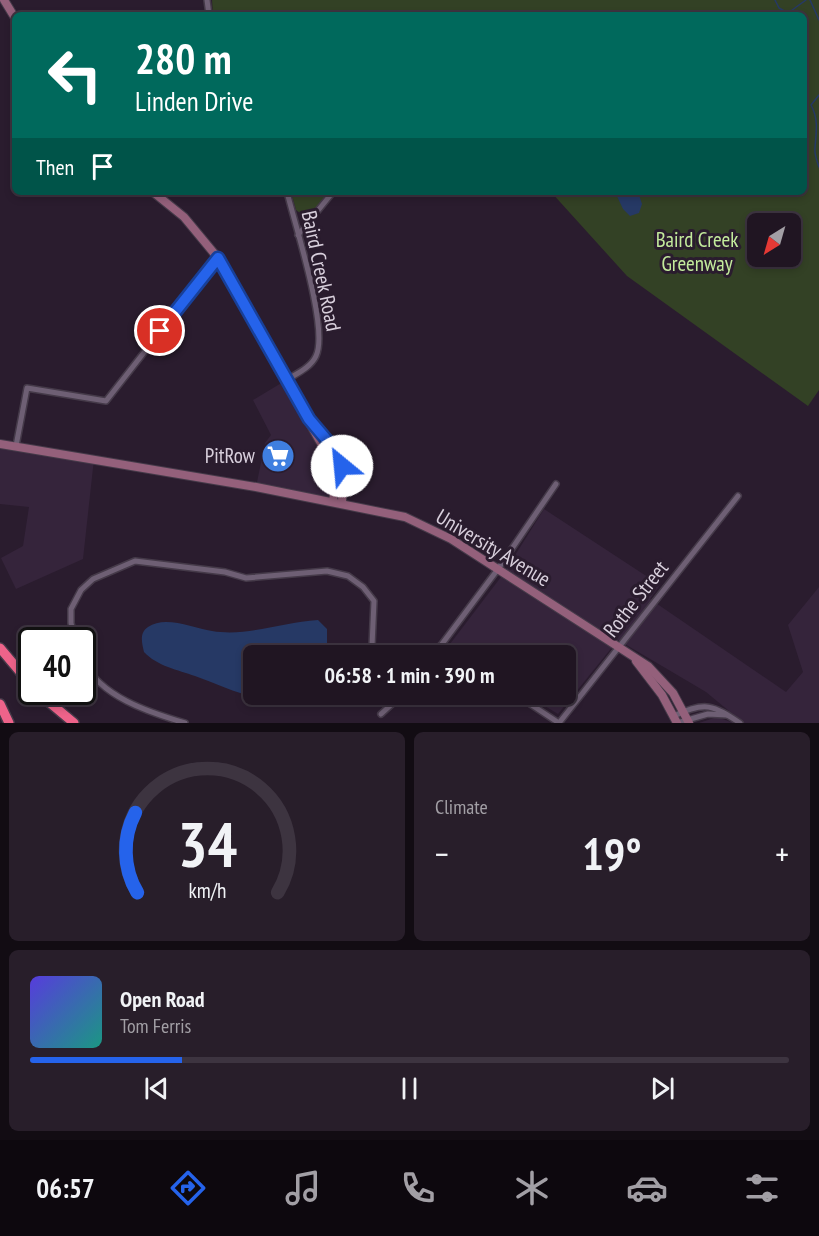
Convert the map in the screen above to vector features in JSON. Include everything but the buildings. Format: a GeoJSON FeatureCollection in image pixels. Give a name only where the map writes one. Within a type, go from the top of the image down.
{"type":"FeatureCollection","features":[{"type":"Feature","properties":{"kind":"highway"},"geometry":{"type":"LineString","coordinates":[[0,648],[18,669]]}},
{"type":"Feature","properties":{"kind":"highway"},"geometry":{"type":"LineString","coordinates":[[0,704],[9,723]]}},
{"type":"Feature","properties":{"kind":"highway"},"geometry":{"type":"LineString","coordinates":[[53,705],[75,723]]}},
{"type":"Feature","properties":{"kind":"main road"},"geometry":{"type":"LineString","coordinates":[[4,0],[12,13]]}},
{"type":"Feature","properties":{"kind":"main road"},"geometry":{"type":"LineString","coordinates":[[157,195],[184,217],[218,258],[288,379],[335,471],[333,501]]}},
{"type":"Feature","properties":{"kind":"main road"},"geometry":{"type":"LineString","coordinates":[[310,420],[331,445],[340,461],[342,503]]}},
{"type":"Feature","properties":{"kind":"main road","name":"University Avenue"},"geometry":{"type":"LineString","coordinates":[[0,444],[333,501],[405,518],[451,540],[635,660]]}},
{"type":"Feature","properties":{"kind":"main road"},"geometry":{"type":"LineString","coordinates":[[635,660],[657,674],[684,711],[689,722]]}},
{"type":"Feature","properties":{"kind":"main road"},"geometry":{"type":"LineString","coordinates":[[635,660],[662,695],[674,721]]}},
{"type":"Feature","properties":{"kind":"street","name":"Baird Creek Road"},"geometry":{"type":"LineString","coordinates":[[288,195],[317,315],[320,341],[313,361],[288,379]]}},
{"type":"Feature","properties":{"kind":"street"},"geometry":{"type":"LineString","coordinates":[[298,236],[331,195]]}},
{"type":"Feature","properties":{"kind":"street"},"geometry":{"type":"LineString","coordinates":[[16,446],[27,388],[106,401],[218,258]]}},
{"type":"Feature","properties":{"kind":"street"},"geometry":{"type":"LineString","coordinates":[[441,645],[498,570],[556,484]]}},
{"type":"Feature","properties":{"kind":"street","name":"Rothe Street"},"geometry":{"type":"LineString","coordinates":[[559,723],[738,496]]}},
{"type":"Feature","properties":{"kind":"street"},"geometry":{"type":"LineString","coordinates":[[72,627],[71,609],[81,590],[93,579],[135,561],[225,572],[246,578],[327,571],[348,576],[363,587],[374,601],[372,645]]}},
{"type":"Feature","properties":{"kind":"street"},"geometry":{"type":"LineString","coordinates":[[96,678],[116,695],[149,712],[185,723]]}},
{"type":"Feature","properties":{"kind":"street"},"geometry":{"type":"LineString","coordinates":[[381,714],[391,705]]}},
{"type":"Feature","properties":{"kind":"street"},"geometry":{"type":"LineString","coordinates":[[532,705],[559,723]]}},
{"type":"Feature","properties":{"kind":"street"},"geometry":{"type":"LineString","coordinates":[[674,721],[684,711],[715,706],[740,723]]}},
{"type":"Feature","properties":{"kind":"street"},"geometry":{"type":"LineString","coordinates":[[674,721],[689,722],[710,714],[728,715]]}},
{"type":"Feature","properties":{"kind":"shaded area"},"geometry":{"type":"Polygon","coordinates":[[[288,379],[333,465],[333,501],[256,487],[265,443],[271,435],[253,400],[288,379]]]}},
{"type":"Feature","properties":{"kind":"shaded area"},"geometry":{"type":"Polygon","coordinates":[[[0,444],[94,459],[83,559],[16,589],[1,558],[23,546],[29,507],[0,504],[0,444]]]}},
{"type":"Feature","properties":{"kind":"shaded area"},"geometry":{"type":"Polygon","coordinates":[[[544,509],[660,585],[650,599],[786,692],[803,672],[788,625],[819,587],[819,723],[699,723],[717,717],[731,722],[735,716],[706,692],[618,640],[576,692],[576,645],[450,644],[504,573],[544,509]]]}},
{"type":"Feature","properties":{"kind":"shaded area"},"geometry":{"type":"Polygon","coordinates":[[[543,705],[565,705],[558,714],[543,705]]]}},
{"type":"Feature","properties":{"kind":"green space","name":"Baird Creek Greenway"},"geometry":{"type":"Polygon","coordinates":[[[212,0],[819,0],[819,390],[808,406],[627,276],[554,195],[807,195],[807,12],[213,12],[212,0]]]}},
{"type":"Feature","properties":{"kind":"green space"},"geometry":{"type":"Polygon","coordinates":[[[292,195],[327,195],[313,212],[304,216],[296,210],[292,195]]]}},
{"type":"Feature","properties":{"kind":"water"},"geometry":{"type":"Polygon","coordinates":[[[616,195],[639,195],[642,204],[639,213],[630,216],[623,209],[616,195]]]}},
{"type":"Feature","properties":{"kind":"water"},"geometry":{"type":"Polygon","coordinates":[[[318,620],[327,629],[327,645],[243,645],[243,694],[155,661],[144,652],[142,642],[145,629],[162,622],[225,632],[252,631],[318,620]]]}},
{"type":"Feature","properties":{"kind":"waterway"},"geometry":{"type":"LineString","coordinates":[[775,0],[779,8],[786,12]]}},
{"type":"Feature","properties":{"kind":"waterway"},"geometry":{"type":"LineString","coordinates":[[789,12],[806,0]]}},
{"type":"Feature","properties":{"kind":"waterway"},"geometry":{"type":"LineString","coordinates":[[810,0],[819,20]]}},
{"type":"Feature","properties":{"kind":"waterway"},"geometry":{"type":"LineString","coordinates":[[819,95],[811,105],[816,121],[815,153],[819,167]]}},
{"type":"Feature","properties":{"kind":"place","name":"PitRow"},"geometry":{"type":"Point","coordinates":[278,456]}},
{"type":"Feature","properties":{"kind":"route"},"geometry":{"type":"LineString","coordinates":[[160,331],[218,258],[309,419],[331,445],[342,466]]}}]}
